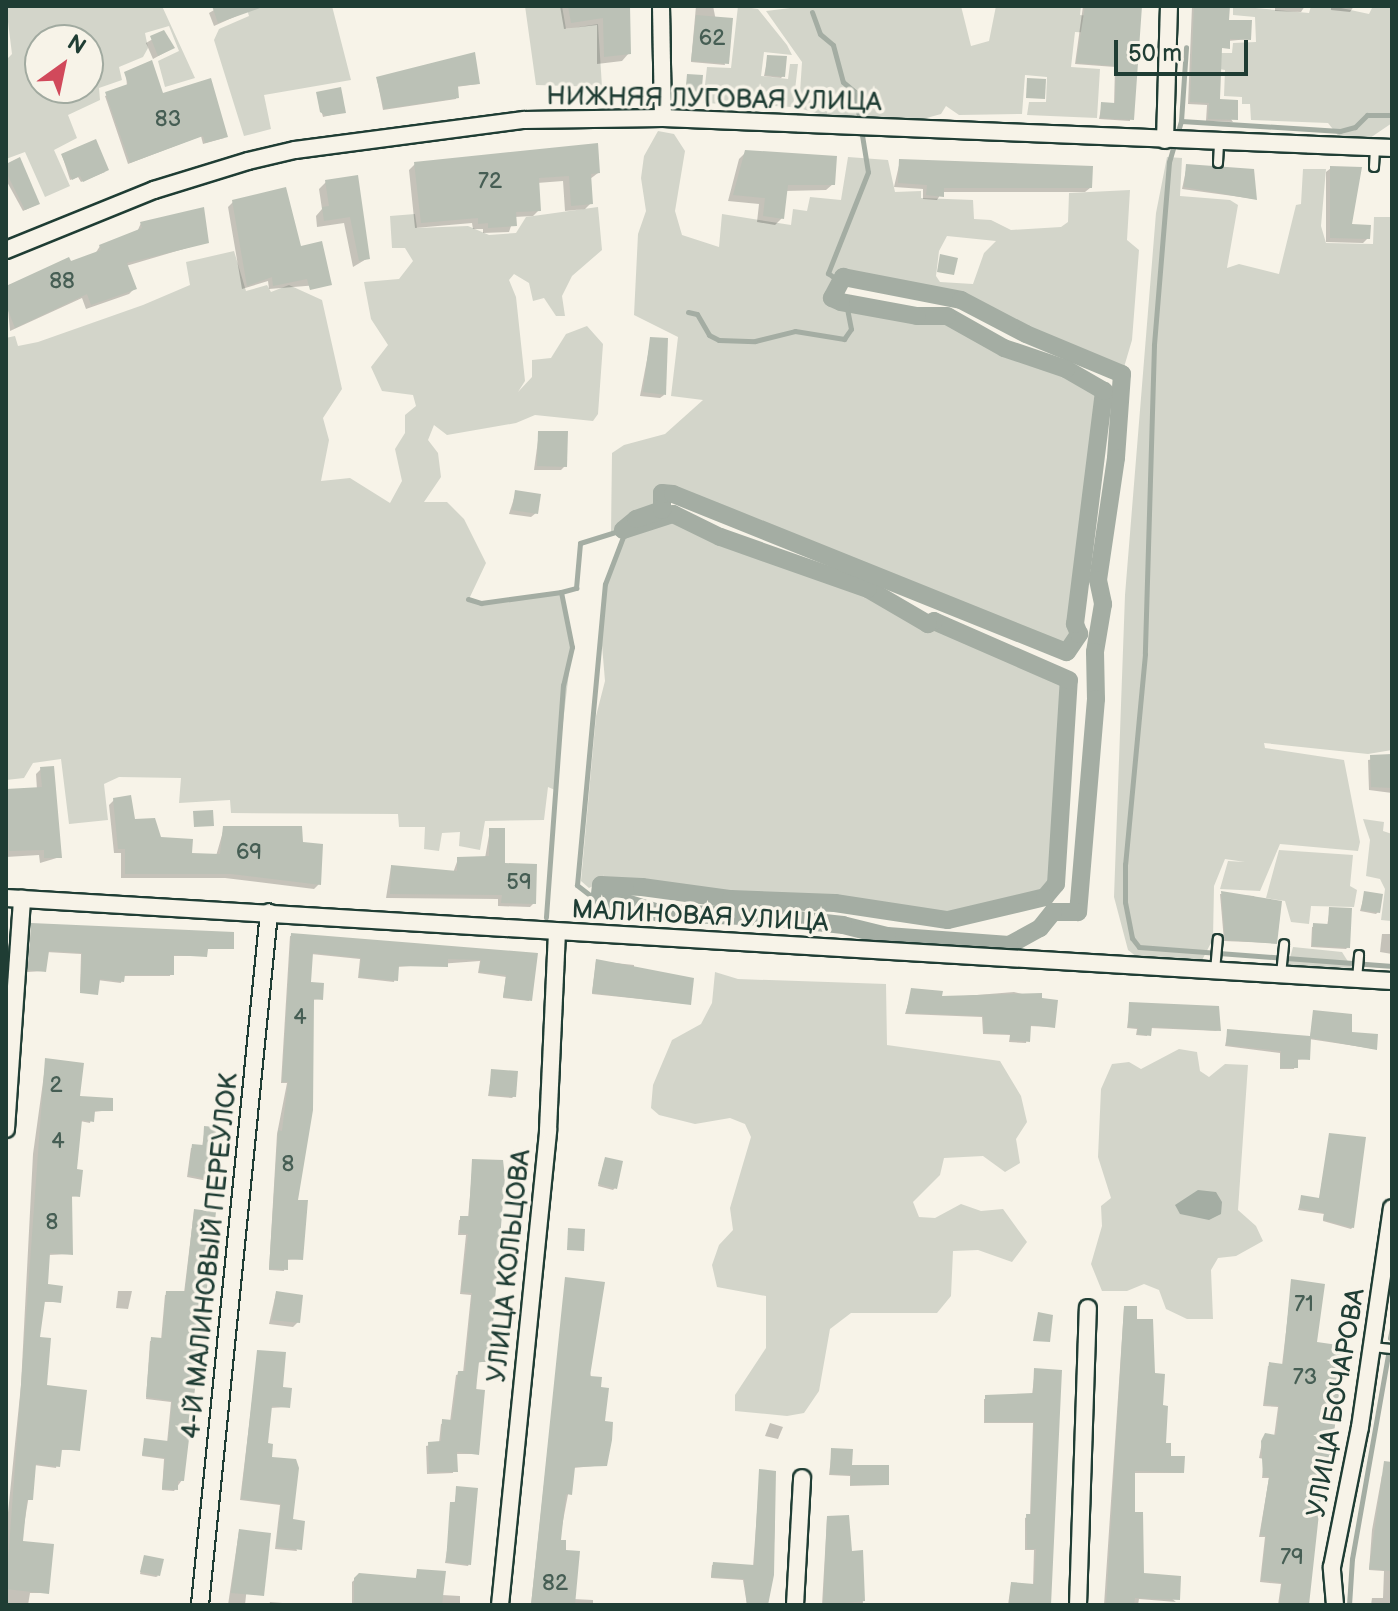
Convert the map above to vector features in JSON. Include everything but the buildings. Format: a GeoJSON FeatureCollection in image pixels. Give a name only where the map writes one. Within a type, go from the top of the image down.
{"type":"FeatureCollection","features":[{"type":"Feature","properties":{"kind":"street"},"geometry":{"type":"LineString","coordinates":[[661,6],[663,118]]}},
{"type":"Feature","properties":{"kind":"street"},"geometry":{"type":"LineString","coordinates":[[1165,140],[1169,6]]}},
{"type":"Feature","properties":{"kind":"street","name":"НИЖНЯЯ ЛУГОВАЯ УЛИЦА"},"geometry":{"type":"LineString","coordinates":[[6,250],[154,190],[295,150],[524,120],[663,118],[1384,148]]}},
{"type":"Feature","properties":{"kind":"street"},"geometry":{"type":"LineString","coordinates":[[6,1129],[14,898]]}},
{"type":"Feature","properties":{"kind":"street","name":"МАЛИНОВАЯ УЛИЦА"},"geometry":{"type":"LineString","coordinates":[[14,898],[1392,981]]}},
{"type":"Feature","properties":{"kind":"street","name":"4-Й МАЛИНОВЫЙ ПЕРЕУЛОК"},"geometry":{"type":"LineString","coordinates":[[200,1605],[269,912]]}},
{"type":"Feature","properties":{"kind":"street","name":"УЛИЦА КОЛЬЦОВА"},"geometry":{"type":"LineString","coordinates":[[500,1605],[548,1130],[557,932]]}},
{"type":"Feature","properties":{"kind":"street","name":"УЛИЦА БОЧАРОВА"},"geometry":{"type":"LineString","coordinates":[[1335,1605],[1332,1567],[1372,1347],[1392,1208]]}},
{"type":"Feature","properties":{"kind":"street"},"geometry":{"type":"LineString","coordinates":[[1078,1605],[1088,1308]]}},
{"type":"Feature","properties":{"kind":"street"},"geometry":{"type":"LineString","coordinates":[[795,1605],[802,1478]]}},
{"type":"Feature","properties":{"kind":"lane"},"geometry":{"type":"LineString","coordinates":[[1218,163],[1219,142]]}},
{"type":"Feature","properties":{"kind":"lane"},"geometry":{"type":"LineString","coordinates":[[1374,167],[1384,148]]}},
{"type":"Feature","properties":{"kind":"lane"},"geometry":{"type":"LineString","coordinates":[[1215,971],[1218,939]]}},
{"type":"Feature","properties":{"kind":"lane"},"geometry":{"type":"LineString","coordinates":[[1281,974],[1284,944]]}},
{"type":"Feature","properties":{"kind":"lane"},"geometry":{"type":"LineString","coordinates":[[1357,979],[1359,955]]}},
{"type":"Feature","properties":{"kind":"lane"},"geometry":{"type":"LineString","coordinates":[[1372,1347],[1392,1349]]}},
{"type":"Feature","properties":{"kind":"shaded area"},"geometry":{"type":"Polygon","coordinates":[[[6,6],[162,6],[195,78],[165,87],[158,61],[179,51],[169,26],[145,33],[148,48],[143,57],[119,67],[122,80],[104,86],[104,24],[24,24],[24,104],[91,104],[68,115],[77,138],[54,150],[70,186],[45,197],[25,152],[6,159],[6,60],[12,54],[6,6]]]}},
{"type":"Feature","properties":{"kind":"shaded area"},"geometry":{"type":"Polygon","coordinates":[[[246,6],[332,6],[351,80],[264,95],[271,129],[244,136],[214,40],[219,29],[249,16],[246,6]]]}},
{"type":"Feature","properties":{"kind":"shaded area"},"geometry":{"type":"Polygon","coordinates":[[[525,6],[562,6],[566,29],[598,24],[602,87],[536,85],[525,6]]]}},
{"type":"Feature","properties":{"kind":"shaded area"},"geometry":{"type":"Polygon","coordinates":[[[738,6],[758,9],[792,55],[764,52],[761,76],[788,79],[790,64],[798,64],[793,107],[703,103],[707,67],[731,68],[738,6]]]}},
{"type":"Feature","properties":{"kind":"shaded area"},"geometry":{"type":"Polygon","coordinates":[[[806,6],[961,6],[971,46],[989,41],[996,6],[1081,6],[1080,15],[1096,17],[1094,33],[1075,32],[1071,67],[1100,69],[1097,118],[1027,115],[1029,102],[1046,102],[1047,77],[1025,75],[1022,114],[959,115],[946,106],[941,114],[923,119],[823,115],[799,108],[802,62],[766,11],[806,6]]]}},
{"type":"Feature","properties":{"kind":"shaded area"},"geometry":{"type":"Polygon","coordinates":[[[1233,6],[1309,13],[1311,6],[1332,6],[1369,14],[1373,6],[1392,6],[1392,123],[1370,138],[1351,140],[1340,138],[1328,123],[1251,120],[1250,104],[1242,104],[1242,97],[1224,96],[1225,70],[1214,68],[1214,53],[1232,53],[1233,43],[1256,42],[1255,17],[1233,15],[1233,6]]]}},
{"type":"Feature","properties":{"kind":"shaded area"},"geometry":{"type":"Polygon","coordinates":[[[658,131],[674,134],[685,151],[675,211],[682,235],[719,247],[722,214],[791,225],[793,209],[807,211],[810,197],[841,200],[848,157],[888,160],[895,192],[921,191],[921,198],[973,200],[974,219],[991,220],[1011,230],[1061,227],[1068,222],[1069,193],[1130,190],[1127,240],[1139,250],[1132,340],[1122,374],[1026,334],[961,300],[844,277],[832,297],[917,316],[947,316],[1004,348],[1066,369],[1104,391],[1075,624],[1079,634],[1067,652],[673,494],[662,494],[662,510],[611,534],[612,453],[624,445],[665,434],[703,400],[671,396],[678,337],[634,315],[638,234],[646,211],[641,178],[644,156],[658,131]],[[947,236],[939,251],[936,276],[940,282],[973,284],[984,253],[996,241],[947,236]]]}},
{"type":"Feature","properties":{"kind":"shaded area"},"geometry":{"type":"Polygon","coordinates":[[[1167,157],[1182,158],[1180,196],[1230,200],[1238,205],[1227,268],[1239,264],[1279,274],[1296,205],[1301,204],[1303,169],[1326,169],[1321,226],[1326,243],[1373,244],[1374,217],[1392,217],[1392,750],[1368,754],[1264,743],[1265,748],[1344,760],[1360,842],[1358,851],[1280,844],[1260,891],[1220,889],[1228,861],[1245,862],[1225,859],[1214,886],[1213,939],[1200,964],[1137,957],[1128,950],[1114,897],[1125,595],[1156,213],[1167,157]]]}},
{"type":"Feature","properties":{"kind":"shaded area"},"geometry":{"type":"Polygon","coordinates":[[[598,207],[602,250],[572,276],[562,296],[565,316],[556,316],[544,298],[533,301],[529,283],[514,274],[509,280],[516,297],[525,381],[518,392],[532,377],[532,360],[551,358],[566,334],[587,326],[603,344],[598,414],[593,421],[535,415],[516,423],[447,435],[434,425],[428,440],[438,453],[441,477],[424,502],[447,502],[464,519],[486,563],[469,599],[482,603],[561,592],[572,647],[555,790],[548,787],[544,820],[485,821],[480,850],[459,846],[460,832],[442,833],[439,851],[424,849],[425,827],[399,827],[398,814],[231,813],[230,800],[179,803],[181,778],[119,777],[104,784],[108,820],[69,824],[61,759],[33,763],[24,778],[6,780],[6,338],[15,336],[18,346],[38,342],[143,305],[190,285],[186,262],[234,251],[246,291],[267,285],[271,292],[289,285],[322,300],[342,389],[323,418],[329,440],[321,481],[350,478],[390,503],[402,481],[395,449],[405,433],[405,415],[416,406],[413,395],[382,391],[371,367],[388,345],[371,319],[364,282],[399,279],[413,261],[405,248],[392,248],[390,216],[415,214],[417,228],[468,226],[489,235],[516,233],[526,217],[598,207]]]}},
{"type":"Feature","properties":{"kind":"shaded area"},"geometry":{"type":"Polygon","coordinates":[[[673,514],[720,537],[868,589],[928,624],[934,621],[1069,680],[1056,883],[1045,897],[948,920],[835,903],[601,885],[604,874],[601,882],[589,888],[581,881],[596,716],[605,681],[600,621],[605,584],[628,529],[673,514]]]}},
{"type":"Feature","properties":{"kind":"shaded area"},"geometry":{"type":"Polygon","coordinates":[[[1363,819],[1384,822],[1383,831],[1392,834],[1391,921],[1381,920],[1385,889],[1380,879],[1366,876],[1370,840],[1363,819]]]}},
{"type":"Feature","properties":{"kind":"shaded area"},"geometry":{"type":"Polygon","coordinates":[[[1279,850],[1353,855],[1350,886],[1357,890],[1354,907],[1311,906],[1309,924],[1291,922],[1285,901],[1266,898],[1279,850]]]}},
{"type":"Feature","properties":{"kind":"shaded area"},"geometry":{"type":"Polygon","coordinates":[[[1293,947],[1342,952],[1352,968],[1288,965],[1293,947]]]}},
{"type":"Feature","properties":{"kind":"shaded area"},"geometry":{"type":"Polygon","coordinates":[[[715,972],[738,979],[886,984],[887,1045],[1000,1061],[1021,1096],[1027,1122],[1016,1139],[1020,1163],[1005,1172],[983,1156],[944,1158],[940,1175],[913,1202],[919,1217],[935,1218],[961,1204],[981,1211],[1003,1209],[1027,1242],[1012,1262],[978,1250],[953,1251],[951,1296],[937,1313],[851,1313],[830,1329],[819,1391],[804,1413],[787,1416],[735,1411],[735,1395],[766,1348],[766,1296],[717,1287],[712,1265],[719,1245],[733,1230],[730,1208],[751,1137],[745,1124],[730,1118],[695,1124],[659,1115],[651,1108],[653,1085],[672,1040],[701,1024],[712,1003],[715,972]]]}},
{"type":"Feature","properties":{"kind":"shaded area"},"geometry":{"type":"Polygon","coordinates":[[[1179,1049],[1197,1052],[1200,1071],[1209,1077],[1225,1064],[1248,1065],[1238,1210],[1256,1226],[1263,1241],[1236,1256],[1218,1258],[1211,1270],[1213,1319],[1187,1319],[1166,1309],[1159,1290],[1144,1284],[1127,1291],[1102,1291],[1091,1264],[1102,1226],[1101,1206],[1111,1198],[1098,1157],[1101,1089],[1112,1064],[1129,1062],[1141,1069],[1179,1049]]]}},
{"type":"Feature","properties":{"kind":"shaded area"},"geometry":{"type":"Polygon","coordinates":[[[1198,1190],[1216,1192],[1222,1202],[1221,1214],[1209,1220],[1180,1214],[1175,1205],[1198,1190]]]}},
{"type":"Feature","properties":{"kind":"waterway"},"geometry":{"type":"LineString","coordinates":[[812,12],[820,34],[833,45],[843,82],[855,92],[868,172],[828,273],[840,282]]}},
{"type":"Feature","properties":{"kind":"waterway"},"geometry":{"type":"LineString","coordinates":[[1181,121],[1186,47]]}},
{"type":"Feature","properties":{"kind":"waterway"},"geometry":{"type":"LineString","coordinates":[[1392,115],[1367,115],[1355,127],[1340,131],[1181,121],[1169,162],[1154,345],[1145,654],[1125,864],[1125,902],[1132,938],[1139,947],[1392,966]]}},
{"type":"Feature","properties":{"kind":"waterway"},"geometry":{"type":"LineString","coordinates":[[843,277],[961,300],[1026,334],[1122,374],[1116,458],[1098,580],[1103,604],[1095,652],[1096,699],[1078,912],[1053,912],[1040,928],[1009,945],[887,936],[843,925],[771,917],[659,913],[622,902],[599,902],[601,885],[642,887],[731,899],[835,903],[948,920],[1045,897],[1056,884],[1069,680],[934,621],[928,624],[868,589],[720,537],[673,514],[623,530],[636,519],[662,510],[662,493],[673,494],[1067,652],[1079,634],[1075,624],[1104,391],[1066,369],[1004,348],[947,316],[917,316],[841,302],[832,298],[843,277]]}},
{"type":"Feature","properties":{"kind":"waterway"},"geometry":{"type":"LineString","coordinates":[[688,312],[697,314],[709,335],[719,340],[755,341],[795,331],[844,339],[851,329],[846,303]]}},
{"type":"Feature","properties":{"kind":"waterway"},"geometry":{"type":"LineString","coordinates":[[561,592],[576,588],[580,543],[673,514]]}},
{"type":"Feature","properties":{"kind":"waterway"},"geometry":{"type":"LineString","coordinates":[[607,897],[591,896],[577,885],[605,584],[626,529]]}},
{"type":"Feature","properties":{"kind":"waterway"},"geometry":{"type":"LineString","coordinates":[[468,599],[481,603],[561,592],[572,647],[563,685],[546,917]]}},
{"type":"Feature","properties":{"kind":"waterway"},"geometry":{"type":"LineString","coordinates":[[1390,1338],[1392,1328]]}},
{"type":"Feature","properties":{"kind":"waterway"},"geometry":{"type":"LineString","coordinates":[[1349,1605],[1352,1559],[1388,1354]]}}]}
